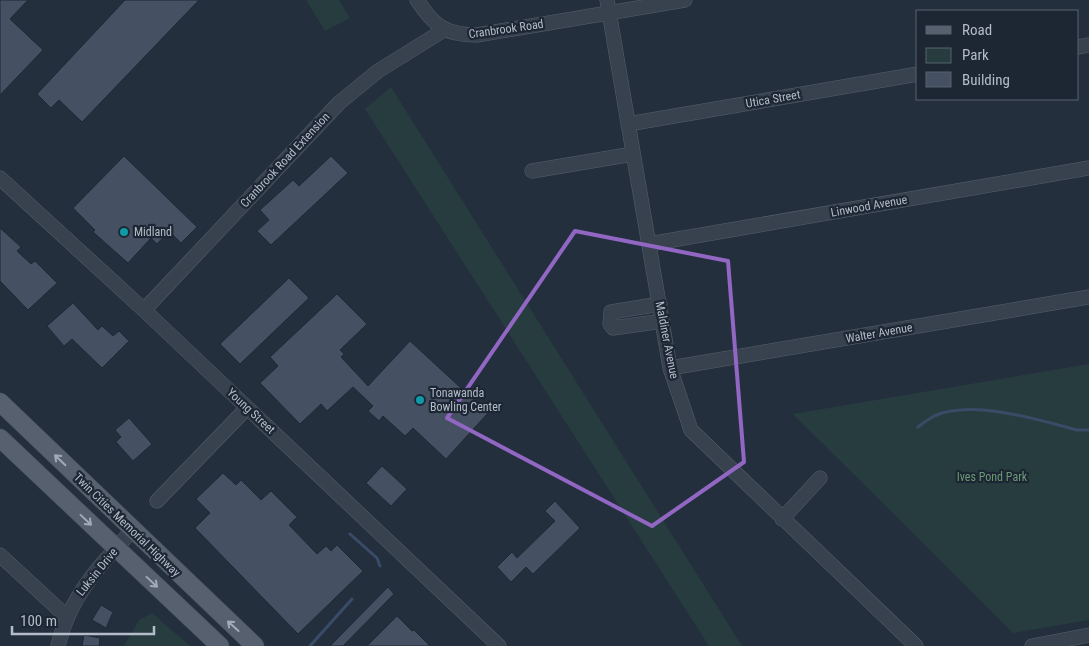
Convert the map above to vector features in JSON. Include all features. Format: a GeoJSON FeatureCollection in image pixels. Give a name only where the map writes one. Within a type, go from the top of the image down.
{"type":"FeatureCollection","features":[{"type":"Feature","properties":{"kind":"main road","name":"Twin Cities Memorial Highway"},"geometry":{"type":"LineString","coordinates":[[0,402],[255,646]]}},
{"type":"Feature","properties":{"kind":"main road","name":"Twin Cities Memorial Highway"},"geometry":{"type":"LineString","coordinates":[[0,438],[220,646]]}},
{"type":"Feature","properties":{"kind":"street"},"geometry":{"type":"LineString","coordinates":[[417,0],[427,16],[444,30]]}},
{"type":"Feature","properties":{"kind":"street","name":"Cranbrook Road"},"geometry":{"type":"LineString","coordinates":[[444,30],[464,35],[477,35],[608,6],[685,0]]}},
{"type":"Feature","properties":{"kind":"street","name":"Maldiner Avenue"},"geometry":{"type":"LineString","coordinates":[[608,6],[670,368],[691,430],[697,438],[916,646]]}},
{"type":"Feature","properties":{"kind":"street","name":"Cranbrook Road Extension"},"geometry":{"type":"LineString","coordinates":[[144,310],[338,103],[378,71],[444,30]]}},
{"type":"Feature","properties":{"kind":"street","name":"Utica Street"},"geometry":{"type":"LineString","coordinates":[[628,124],[916,74]]}},
{"type":"Feature","properties":{"kind":"street"},"geometry":{"type":"LineString","coordinates":[[532,171],[633,154]]}},
{"type":"Feature","properties":{"kind":"street","name":"Linwood Avenue"},"geometry":{"type":"LineString","coordinates":[[649,244],[1089,168]]}},
{"type":"Feature","properties":{"kind":"street","name":"Young Street"},"geometry":{"type":"LineString","coordinates":[[0,178],[144,310],[499,646]]}},
{"type":"Feature","properties":{"kind":"street","name":"Walter Avenue"},"geometry":{"type":"LineString","coordinates":[[670,368],[1089,297]]}},
{"type":"Feature","properties":{"kind":"street"},"geometry":{"type":"LineString","coordinates":[[660,304],[611,312],[610,324],[613,328],[621,328],[663,321]]}},
{"type":"Feature","properties":{"kind":"street"},"geometry":{"type":"LineString","coordinates":[[158,501],[247,408]]}},
{"type":"Feature","properties":{"kind":"street"},"geometry":{"type":"LineString","coordinates":[[782,519],[820,478]]}},
{"type":"Feature","properties":{"kind":"street","name":"Luksin Drive"},"geometry":{"type":"LineString","coordinates":[[58,646],[67,617],[90,577],[133,530]]}},
{"type":"Feature","properties":{"kind":"street"},"geometry":{"type":"LineString","coordinates":[[0,555],[67,617]]}},
{"type":"Feature","properties":{"kind":"street"},"geometry":{"type":"LineString","coordinates":[[1032,646],[1089,636]]}},
{"type":"Feature","properties":{"kind":"highlighted area"},"geometry":{"type":"Polygon","coordinates":[[[575,231],[728,261],[744,462],[652,526],[447,418],[575,231]]]}},
{"type":"Feature","properties":{"kind":"green space"},"geometry":{"type":"Polygon","coordinates":[[[306,0],[339,0],[350,18],[325,31],[306,0]]]}},
{"type":"Feature","properties":{"kind":"green space"},"geometry":{"type":"Polygon","coordinates":[[[391,87],[742,646],[709,646],[365,109],[391,87]]]}},
{"type":"Feature","properties":{"kind":"green space","name":"Ives Pond Park"},"geometry":{"type":"Polygon","coordinates":[[[1089,364],[1089,620],[1013,633],[793,414],[1089,364]]]}},
{"type":"Feature","properties":{"kind":"green space"},"geometry":{"type":"Polygon","coordinates":[[[152,613],[190,646],[124,646],[139,620],[152,613]]]}},
{"type":"Feature","properties":{"kind":"building"},"geometry":{"type":"Polygon","coordinates":[[[0,0],[28,0],[10,19],[43,50],[0,95],[0,0]]]}},
{"type":"Feature","properties":{"kind":"building"},"geometry":{"type":"Polygon","coordinates":[[[125,0],[199,0],[82,122],[59,100],[51,108],[37,94],[125,0]]]}},
{"type":"Feature","properties":{"kind":"building"},"geometry":{"type":"Polygon","coordinates":[[[124,156],[197,227],[181,243],[169,231],[157,244],[151,238],[128,263],[93,232],[95,230],[73,208],[124,156]]]}},
{"type":"Feature","properties":{"kind":"building"},"geometry":{"type":"Polygon","coordinates":[[[331,156],[348,173],[271,245],[257,231],[269,220],[260,210],[293,180],[299,186],[331,156]]]}},
{"type":"Feature","properties":{"kind":"building"},"geometry":{"type":"Polygon","coordinates":[[[0,228],[21,247],[17,251],[31,264],[35,261],[57,283],[28,310],[0,281],[0,228]]]}},
{"type":"Feature","properties":{"kind":"building"},"geometry":{"type":"Polygon","coordinates":[[[289,278],[309,298],[240,364],[220,344],[289,278]]]}},
{"type":"Feature","properties":{"kind":"building"},"geometry":{"type":"Polygon","coordinates":[[[337,294],[367,324],[340,350],[344,354],[341,357],[368,386],[410,341],[488,413],[446,459],[413,428],[405,436],[383,416],[379,421],[368,411],[373,406],[353,387],[327,411],[321,404],[300,424],[260,383],[278,366],[270,357],[337,294]]]}},
{"type":"Feature","properties":{"kind":"building"},"geometry":{"type":"Polygon","coordinates":[[[73,303],[98,330],[102,326],[113,336],[119,331],[129,341],[102,368],[72,339],[64,346],[47,326],[73,303]]]}},
{"type":"Feature","properties":{"kind":"building"},"geometry":{"type":"Polygon","coordinates":[[[129,418],[152,444],[133,461],[116,442],[121,437],[115,430],[129,418]]]}},
{"type":"Feature","properties":{"kind":"building"},"geometry":{"type":"Polygon","coordinates":[[[382,466],[407,489],[391,506],[366,483],[382,466]]]}},
{"type":"Feature","properties":{"kind":"building"},"geometry":{"type":"Polygon","coordinates":[[[223,473],[236,485],[241,480],[261,500],[271,491],[297,517],[289,525],[317,554],[326,546],[331,551],[337,545],[363,571],[298,634],[195,528],[210,513],[196,499],[223,473]]]}},
{"type":"Feature","properties":{"kind":"building"},"geometry":{"type":"Polygon","coordinates":[[[555,501],[580,528],[533,574],[526,567],[511,582],[497,567],[512,552],[517,558],[555,521],[545,511],[555,501]]]}},
{"type":"Feature","properties":{"kind":"building"},"geometry":{"type":"Polygon","coordinates":[[[388,587],[394,594],[343,646],[330,646],[388,587]]]}},
{"type":"Feature","properties":{"kind":"building"},"geometry":{"type":"Polygon","coordinates":[[[101,605],[113,612],[106,628],[92,620],[101,605]]]}},
{"type":"Feature","properties":{"kind":"building"},"geometry":{"type":"Polygon","coordinates":[[[397,616],[412,631],[414,630],[430,646],[367,646],[397,616]]]}},
{"type":"Feature","properties":{"kind":"building"},"geometry":{"type":"Polygon","coordinates":[[[84,635],[100,638],[99,646],[82,646],[84,635]]]}},
{"type":"Feature","properties":{"kind":"waterway"},"geometry":{"type":"LineString","coordinates":[[918,427],[934,416],[950,411],[986,410],[1044,421],[1077,430],[1089,430]]}},
{"type":"Feature","properties":{"kind":"waterway"},"geometry":{"type":"LineString","coordinates":[[350,534],[377,558],[380,566]]}},
{"type":"Feature","properties":{"kind":"waterway"},"geometry":{"type":"LineString","coordinates":[[310,646],[352,599]]}},
{"type":"Feature","properties":{"kind":"place","name":"Midland"},"geometry":{"type":"Point","coordinates":[124,232]}},
{"type":"Feature","properties":{"kind":"place","name":"Tonawanda Bowling Center"},"geometry":{"type":"Point","coordinates":[420,400]}}]}
